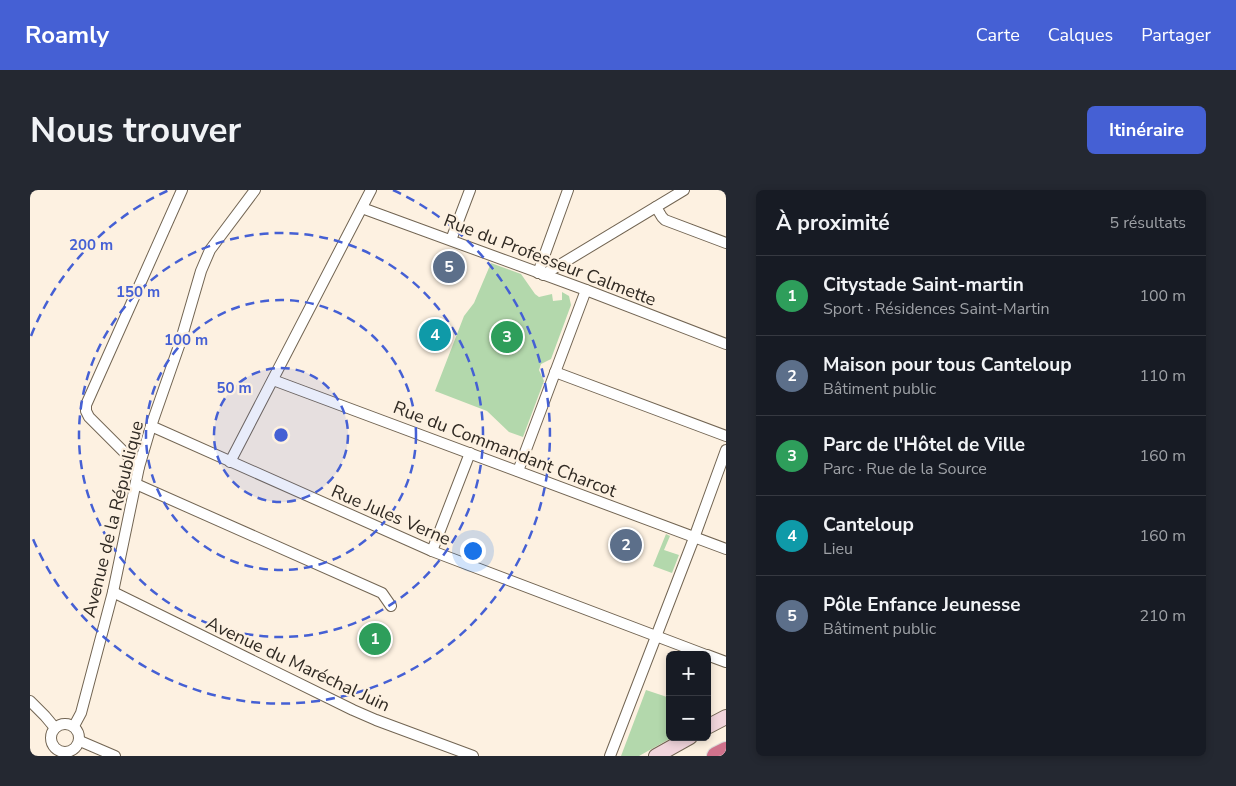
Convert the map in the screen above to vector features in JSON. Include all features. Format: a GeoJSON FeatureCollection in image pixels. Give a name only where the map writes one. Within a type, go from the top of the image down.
{"type":"FeatureCollection","features":[{"type":"Feature","properties":{"kind":"highway"},"geometry":{"type":"LineString","coordinates":[[716,756],[726,751]]}},
{"type":"Feature","properties":{"kind":"street"},"geometry":{"type":"LineString","coordinates":[[140,467],[89,417],[86,405],[182,190]]}},
{"type":"Feature","properties":{"kind":"street","name":"Avenue de la République"},"geometry":{"type":"LineString","coordinates":[[74,726],[81,712],[113,592],[136,484],[151,426],[180,343],[204,262],[210,250],[255,190]]}},
{"type":"Feature","properties":{"kind":"street"},"geometry":{"type":"LineString","coordinates":[[230,462],[371,190]]}},
{"type":"Feature","properties":{"kind":"street"},"geometry":{"type":"LineString","coordinates":[[451,240],[470,190]]}},
{"type":"Feature","properties":{"kind":"street"},"geometry":{"type":"LineString","coordinates":[[540,274],[568,190]]}},
{"type":"Feature","properties":{"kind":"street"},"geometry":{"type":"LineString","coordinates":[[666,201],[669,190]]}},
{"type":"Feature","properties":{"kind":"street"},"geometry":{"type":"LineString","coordinates":[[540,274],[684,190]]}},
{"type":"Feature","properties":{"kind":"street"},"geometry":{"type":"LineString","coordinates":[[656,207],[665,220],[726,243]]}},
{"type":"Feature","properties":{"kind":"street","name":"Rue du Professeur Calmette"},"geometry":{"type":"LineString","coordinates":[[362,208],[586,290],[726,344]]}},
{"type":"Feature","properties":{"kind":"street"},"geometry":{"type":"LineString","coordinates":[[518,472],[586,290]]}},
{"type":"Feature","properties":{"kind":"street"},"geometry":{"type":"LineString","coordinates":[[555,372],[726,436]]}},
{"type":"Feature","properties":{"kind":"street","name":"Rue du Commandant Charcot"},"geometry":{"type":"LineString","coordinates":[[273,380],[726,549]]}},
{"type":"Feature","properties":{"kind":"street","name":"Rue Jules Verne"},"geometry":{"type":"LineString","coordinates":[[151,426],[432,551],[696,651]]}},
{"type":"Feature","properties":{"kind":"street"},"geometry":{"type":"LineString","coordinates":[[610,756],[726,450]]}},
{"type":"Feature","properties":{"kind":"street"},"geometry":{"type":"LineString","coordinates":[[432,551],[470,454]]}},
{"type":"Feature","properties":{"kind":"street"},"geometry":{"type":"LineString","coordinates":[[136,484],[382,593],[391,606]]}},
{"type":"Feature","properties":{"kind":"street","name":"Avenue du Maréchal Juin"},"geometry":{"type":"LineString","coordinates":[[113,592],[353,710],[473,756]]}},
{"type":"Feature","properties":{"kind":"street","name":"Rue Jules Verne"},"geometry":{"type":"LineString","coordinates":[[711,656],[726,662]]}},
{"type":"Feature","properties":{"kind":"street"},"geometry":{"type":"LineString","coordinates":[[30,702],[55,728]]}},
{"type":"Feature","properties":{"kind":"street"},"geometry":{"type":"LineString","coordinates":[[711,726],[726,717]]}},
{"type":"Feature","properties":{"kind":"street"},"geometry":{"type":"LineString","coordinates":[[62,724],[74,726],[79,733],[80,741],[75,749],[61,752],[53,746],[52,742],[51,737],[55,728],[62,724]]}},
{"type":"Feature","properties":{"kind":"street"},"geometry":{"type":"LineString","coordinates":[[80,741],[116,756]]}},
{"type":"Feature","properties":{"kind":"street"},"geometry":{"type":"LineString","coordinates":[[656,756],[683,741]]}},
{"type":"Feature","properties":{"kind":"green space"},"geometry":{"type":"Polygon","coordinates":[[[491,263],[521,274],[539,297],[552,294],[553,301],[562,300],[562,292],[569,296],[571,305],[551,359],[541,364],[539,370],[544,381],[523,437],[509,432],[487,411],[435,391],[464,316],[474,303],[491,263]]]}},
{"type":"Feature","properties":{"kind":"green space"},"geometry":{"type":"Polygon","coordinates":[[[666,534],[670,536],[664,550],[679,555],[672,573],[653,566],[666,534]]]}},
{"type":"Feature","properties":{"kind":"green space"},"geometry":{"type":"Polygon","coordinates":[[[373,625],[386,630],[387,633],[378,653],[375,654],[365,650],[363,646],[373,625]]]}},
{"type":"Feature","properties":{"kind":"green space"},"geometry":{"type":"Polygon","coordinates":[[[646,690],[666,697],[666,741],[639,756],[621,756],[646,690]]]}},
{"type":"Feature","properties":{"kind":"place","name":"Pôle Enfance Jeunesse"},"geometry":{"type":"Point","coordinates":[449,267]}},
{"type":"Feature","properties":{"kind":"place","name":"Canteloup"},"geometry":{"type":"Point","coordinates":[435,335]}},
{"type":"Feature","properties":{"kind":"place","name":"Parc de l'Hôtel de Ville"},"geometry":{"type":"Point","coordinates":[507,337]}},
{"type":"Feature","properties":{"kind":"place","name":"Maison pour tous Canteloup"},"geometry":{"type":"Point","coordinates":[626,545]}},
{"type":"Feature","properties":{"kind":"place","name":"Citystade Saint-martin"},"geometry":{"type":"Point","coordinates":[375,639]}}]}
